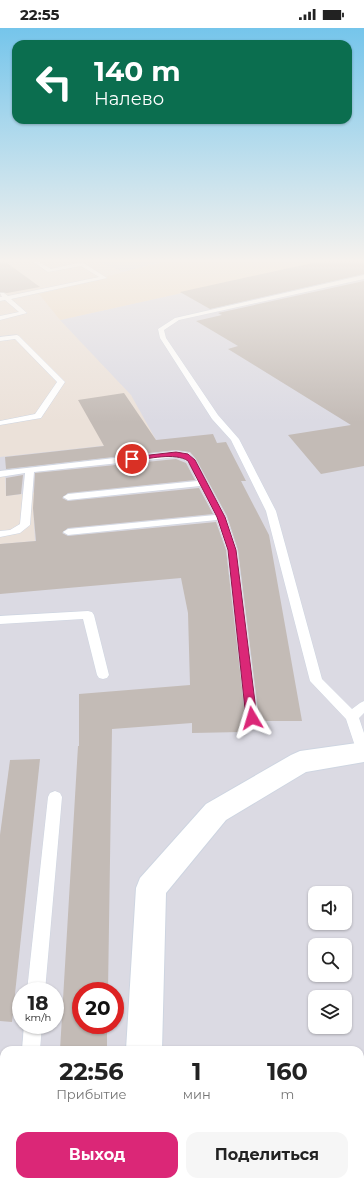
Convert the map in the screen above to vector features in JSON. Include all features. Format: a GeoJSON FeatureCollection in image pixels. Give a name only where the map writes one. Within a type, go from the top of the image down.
{"type":"FeatureCollection","features":[{"type":"Feature","properties":{"kind":"street"},"geometry":{"type":"LineString","coordinates":[[144,1046],[151,888],[216,812],[300,762],[364,752]]}},
{"type":"Feature","properties":{"kind":"lane"},"geometry":{"type":"LineString","coordinates":[[0,318],[19,314]]}},
{"type":"Feature","properties":{"kind":"lane"},"geometry":{"type":"LineString","coordinates":[[199,314],[177,319],[161,329],[163,338],[215,417],[235,439],[271,511],[316,681],[352,717],[364,752]]}},
{"type":"Feature","properties":{"kind":"lane"},"geometry":{"type":"LineString","coordinates":[[0,339],[17,337],[61,382],[38,416],[0,423]]}},
{"type":"Feature","properties":{"kind":"lane"},"geometry":{"type":"LineString","coordinates":[[0,474],[176,454],[186,455],[191,460],[221,517],[232,550],[252,718]]}},
{"type":"Feature","properties":{"kind":"lane"},"geometry":{"type":"LineString","coordinates":[[0,534],[8,534],[20,530],[25,525],[30,470]]}},
{"type":"Feature","properties":{"kind":"lane"},"geometry":{"type":"LineString","coordinates":[[68,497],[203,483]]}},
{"type":"Feature","properties":{"kind":"lane"},"geometry":{"type":"LineString","coordinates":[[68,532],[221,517]]}},
{"type":"Feature","properties":{"kind":"lane"},"geometry":{"type":"LineString","coordinates":[[0,620],[88,615],[103,675]]}},
{"type":"Feature","properties":{"kind":"lane"},"geometry":{"type":"LineString","coordinates":[[352,717],[364,706]]}},
{"type":"Feature","properties":{"kind":"lane"},"geometry":{"type":"LineString","coordinates":[[37,982],[55,797]]}},
{"type":"Feature","properties":{"kind":"lane"},"geometry":{"type":"LineString","coordinates":[[31,1046],[32,1034]]}},
{"type":"Feature","properties":{"kind":"shaded area"},"geometry":{"type":"Polygon","coordinates":[[[55,314],[87,314],[60,320],[55,314]]]}},
{"type":"Feature","properties":{"kind":"shaded area"},"geometry":{"type":"Polygon","coordinates":[[[87,314],[364,314],[364,1046],[0,1046],[0,544],[35,541],[33,508],[41,507],[39,492],[6,496],[5,470],[0,470],[0,457],[156,440],[131,395],[60,320],[87,314]]]}},
{"type":"Feature","properties":{"kind":"building"},"geometry":{"type":"Polygon","coordinates":[[[220,314],[364,314],[364,466],[321,474],[288,435],[351,425],[228,349],[238,346],[196,321],[222,315],[220,314]]]}},
{"type":"Feature","properties":{"kind":"building"},"geometry":{"type":"Polygon","coordinates":[[[124,393],[156,440],[213,434],[217,443],[226,442],[246,481],[241,481],[269,535],[302,721],[258,721],[259,718],[238,550],[227,516],[196,459],[190,452],[176,450],[6,469],[5,457],[104,446],[78,400],[124,393]]]}},
{"type":"Feature","properties":{"kind":"building"},"geometry":{"type":"Polygon","coordinates":[[[176,459],[186,463],[195,480],[68,493],[62,498],[68,501],[199,488],[213,514],[68,528],[62,533],[68,536],[216,522],[226,550],[246,722],[241,722],[242,732],[192,733],[192,723],[112,729],[108,982],[72,982],[72,1034],[107,1034],[107,1046],[60,1046],[61,1034],[64,1034],[64,982],[79,746],[79,694],[190,685],[188,613],[181,578],[0,594],[0,544],[36,541],[33,508],[35,473],[176,459]]]}},
{"type":"Feature","properties":{"kind":"building"},"geometry":{"type":"Polygon","coordinates":[[[23,475],[21,494],[6,496],[6,478],[23,475]]]}},
{"type":"Feature","properties":{"kind":"building"},"geometry":{"type":"Polygon","coordinates":[[[40,759],[16,982],[12,982],[12,1022],[0,1021],[0,835],[10,760],[40,759]]]}},
{"type":"Feature","properties":{"kind":"route"},"geometry":{"type":"LineString","coordinates":[[132,459],[176,454],[186,455],[191,460],[221,517],[232,550],[252,718]]}}]}
